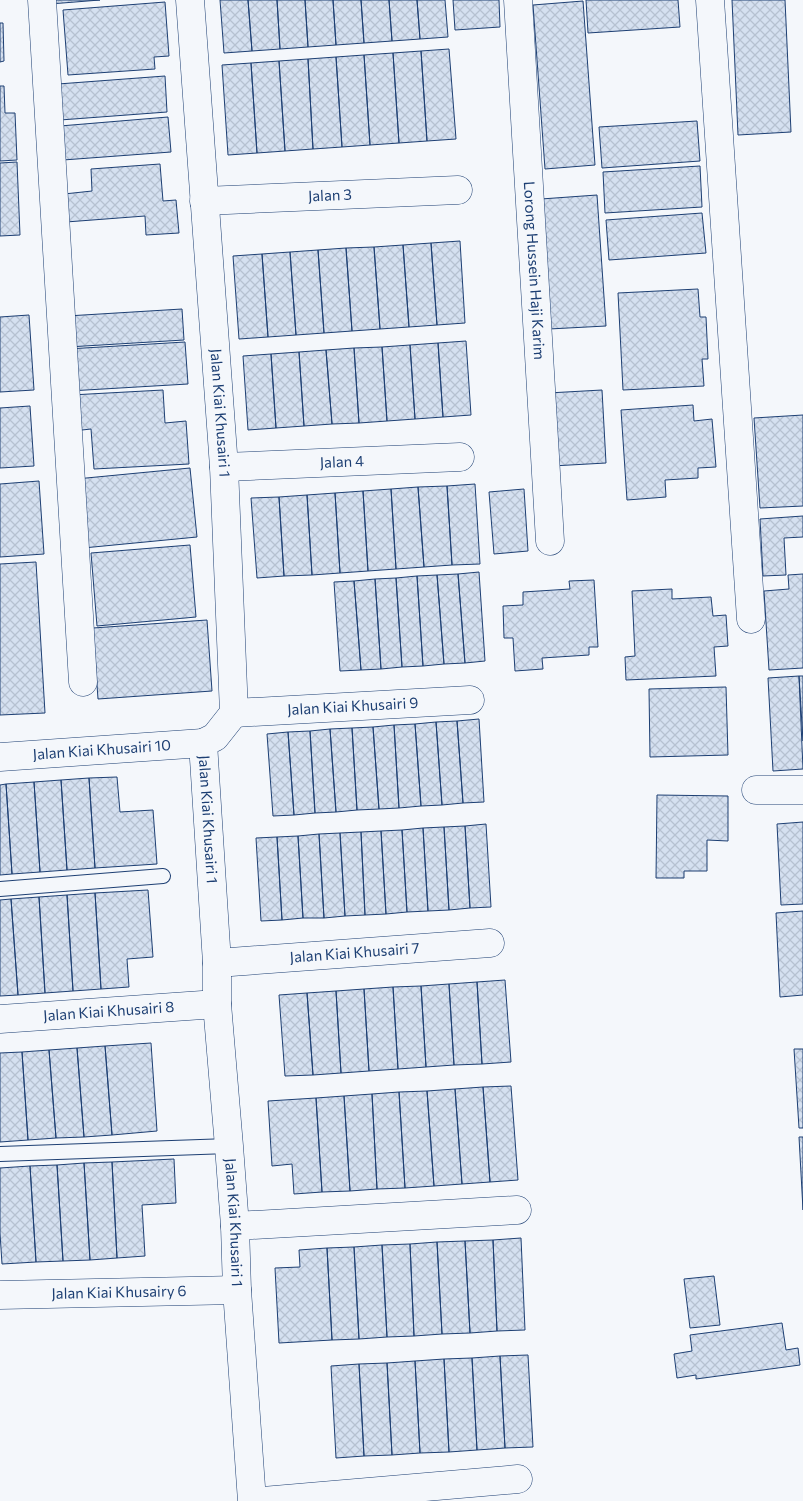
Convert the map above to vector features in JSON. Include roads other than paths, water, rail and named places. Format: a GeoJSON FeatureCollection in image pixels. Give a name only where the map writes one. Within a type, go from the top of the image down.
{"type":"FeatureCollection","features":[{"type":"Feature","properties":{"kind":"street"},"geometry":{"type":"LineString","coordinates":[[42,0],[83,682]]}},
{"type":"Feature","properties":{"kind":"street","name":"Jalan Kiai Khusairi 1"},"geometry":{"type":"LineString","coordinates":[[190,0],[224,467],[234,713],[215,737],[204,743],[217,963],[217,1004],[235,1226],[237,1290],[252,1501]]}},
{"type":"Feature","properties":{"kind":"street","name":"Lorong Hussein Haji Karim"},"geometry":{"type":"LineString","coordinates":[[518,0],[550,542]]}},
{"type":"Feature","properties":{"kind":"street"},"geometry":{"type":"LineString","coordinates":[[710,0],[751,619]]}},
{"type":"Feature","properties":{"kind":"street","name":"Jalan 3"},"geometry":{"type":"LineString","coordinates":[[204,201],[458,190]]}},
{"type":"Feature","properties":{"kind":"street","name":"Jalan 4"},"geometry":{"type":"LineString","coordinates":[[224,467],[460,457]]}},
{"type":"Feature","properties":{"kind":"street","name":"Jalan Kiai Khusairi 9"},"geometry":{"type":"LineString","coordinates":[[234,713],[470,700]]}},
{"type":"Feature","properties":{"kind":"street","name":"Jalan Kiai Khusairi 10"},"geometry":{"type":"LineString","coordinates":[[0,757],[204,743]]}},
{"type":"Feature","properties":{"kind":"street"},"geometry":{"type":"LineString","coordinates":[[756,790],[803,790]]}},
{"type":"Feature","properties":{"kind":"street","name":"Jalan Kiai Khusairi 7"},"geometry":{"type":"LineString","coordinates":[[217,963],[490,943]]}},
{"type":"Feature","properties":{"kind":"street","name":"Jalan Kiai Khusairi 8"},"geometry":{"type":"LineString","coordinates":[[0,1019],[217,1004]]}},
{"type":"Feature","properties":{"kind":"street"},"geometry":{"type":"LineString","coordinates":[[235,1226],[517,1210]]}},
{"type":"Feature","properties":{"kind":"street","name":"Jalan Kiai Khusairy 6"},"geometry":{"type":"LineString","coordinates":[[0,1295],[237,1290]]}},
{"type":"Feature","properties":{"kind":"street"},"geometry":{"type":"LineString","coordinates":[[263,1501],[518,1479]]}},
{"type":"Feature","properties":{"kind":"lane"},"geometry":{"type":"LineString","coordinates":[[0,888],[163,876]]}},
{"type":"Feature","properties":{"kind":"lane"},"geometry":{"type":"LineString","coordinates":[[0,1154],[229,1146]]}}]}
